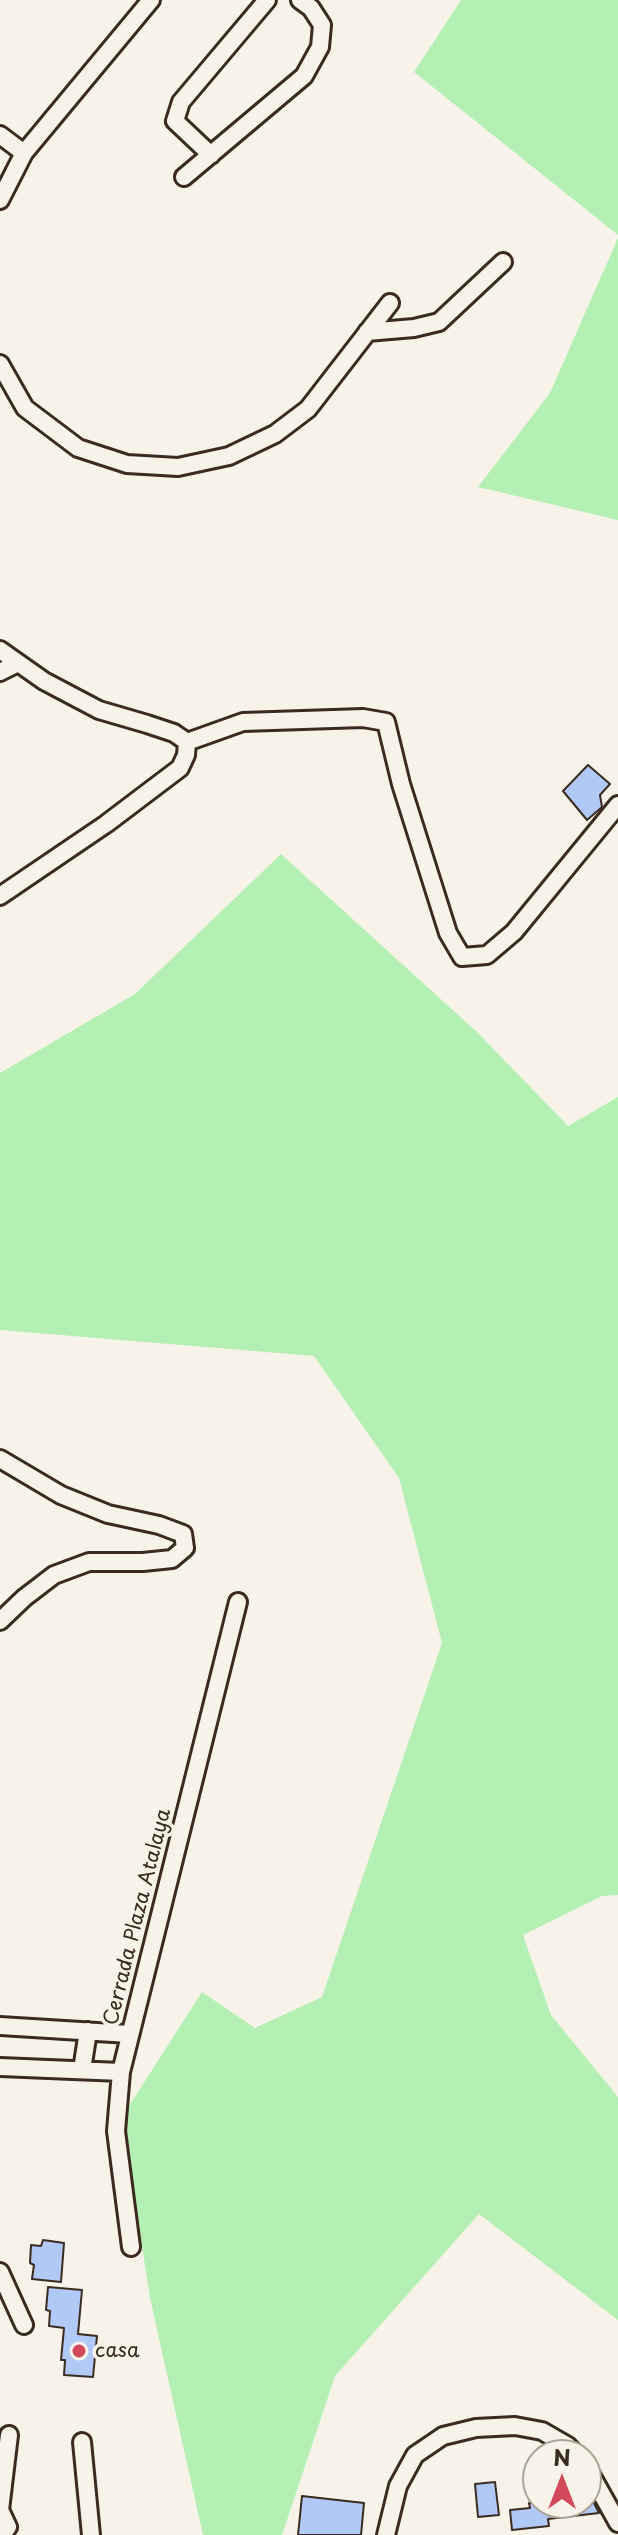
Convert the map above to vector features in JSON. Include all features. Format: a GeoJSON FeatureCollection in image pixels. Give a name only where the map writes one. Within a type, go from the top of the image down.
{"type":"FeatureCollection","features":[{"type":"Feature","properties":{"kind":"street"},"geometry":{"type":"LineString","coordinates":[[0,200],[24,153],[151,0]]}},
{"type":"Feature","properties":{"kind":"street"},"geometry":{"type":"LineString","coordinates":[[211,155],[175,121],[181,102],[267,0]]}},
{"type":"Feature","properties":{"kind":"street"},"geometry":{"type":"LineString","coordinates":[[184,177],[304,76],[320,47],[322,25],[311,8],[300,0]]}},
{"type":"Feature","properties":{"kind":"street"},"geometry":{"type":"LineString","coordinates":[[0,135],[24,153]]}},
{"type":"Feature","properties":{"kind":"street"},"geometry":{"type":"LineString","coordinates":[[367,332],[414,328],[439,322],[503,262]]}},
{"type":"Feature","properties":{"kind":"street"},"geometry":{"type":"LineString","coordinates":[[0,364],[25,408],[78,448],[127,464],[178,467],[229,456],[275,434],[308,409],[390,303]]}},
{"type":"Feature","properties":{"kind":"street"},"geometry":{"type":"LineString","coordinates":[[0,650],[44,681],[99,710],[174,733],[187,742]]}},
{"type":"Feature","properties":{"kind":"street"},"geometry":{"type":"LineString","coordinates":[[0,672],[18,663]]}},
{"type":"Feature","properties":{"kind":"street"},"geometry":{"type":"LineString","coordinates":[[187,742],[243,722],[363,718],[386,722],[401,784],[448,933],[462,957],[487,955],[514,932],[618,805]]}},
{"type":"Feature","properties":{"kind":"street"},"geometry":{"type":"LineString","coordinates":[[0,896],[106,824],[180,768],[186,755],[187,742]]}},
{"type":"Feature","properties":{"kind":"street"},"geometry":{"type":"LineString","coordinates":[[0,1459],[61,1495],[108,1514],[159,1525],[183,1534],[185,1548],[172,1559],[89,1562],[54,1575],[0,1621]]}},
{"type":"Feature","properties":{"kind":"street","name":"Cerrada Plaza Atalaya"},"geometry":{"type":"LineString","coordinates":[[131,2247],[116,2131],[121,2072],[238,1602]]}},
{"type":"Feature","properties":{"kind":"street"},"geometry":{"type":"LineString","coordinates":[[0,2026],[129,2034]]}},
{"type":"Feature","properties":{"kind":"street"},"geometry":{"type":"LineString","coordinates":[[82,2070],[88,2031]]}},
{"type":"Feature","properties":{"kind":"street"},"geometry":{"type":"LineString","coordinates":[[0,2067],[121,2072]]}},
{"type":"Feature","properties":{"kind":"street"},"geometry":{"type":"LineString","coordinates":[[0,2272],[24,2325]]}},
{"type":"Feature","properties":{"kind":"street"},"geometry":{"type":"LineString","coordinates":[[386,2535],[398,2486],[415,2455],[443,2436],[476,2428],[515,2426],[542,2431],[556,2439]]}},
{"type":"Feature","properties":{"kind":"street"},"geometry":{"type":"LineString","coordinates":[[2,2535],[8,2527],[0,2510],[9,2435]]}},
{"type":"Feature","properties":{"kind":"street"},"geometry":{"type":"LineString","coordinates":[[82,2442],[91,2535]]}},
{"type":"Feature","properties":{"kind":"street"},"geometry":{"type":"LineString","coordinates":[[602,2494],[618,2523]]}},
{"type":"Feature","properties":{"kind":"green space"},"geometry":{"type":"Polygon","coordinates":[[[461,0],[618,0],[618,235],[414,72],[461,0]]]}},
{"type":"Feature","properties":{"kind":"green space"},"geometry":{"type":"Polygon","coordinates":[[[618,238],[618,520],[478,487],[550,393],[618,238]]]}},
{"type":"Feature","properties":{"kind":"green space"},"geometry":{"type":"Polygon","coordinates":[[[281,854],[478,1033],[568,1126],[618,1097],[618,1895],[602,1896],[523,1935],[551,2015],[618,2097],[618,2320],[479,2214],[335,2376],[282,2535],[203,2535],[150,2298],[122,2117],[202,1992],[255,2028],[322,1997],[442,1643],[399,1478],[314,1356],[0,1330],[0,1073],[135,994],[281,854]]]}},
{"type":"Feature","properties":{"kind":"building"},"geometry":{"type":"Polygon","coordinates":[[[588,765],[610,784],[600,795],[602,807],[587,820],[563,791],[588,765]]]}},
{"type":"Feature","properties":{"kind":"building"},"geometry":{"type":"Polygon","coordinates":[[[43,2240],[64,2243],[61,2282],[32,2279],[34,2265],[30,2263],[31,2245],[41,2246],[43,2240]]]}},
{"type":"Feature","properties":{"kind":"building"},"geometry":{"type":"Polygon","coordinates":[[[48,2287],[82,2290],[78,2334],[97,2336],[93,2377],[64,2375],[65,2360],[61,2360],[64,2328],[49,2326],[50,2311],[46,2310],[48,2287]]]}},
{"type":"Feature","properties":{"kind":"building"},"geometry":{"type":"Polygon","coordinates":[[[495,2482],[499,2515],[478,2517],[475,2484],[495,2482]]]}},
{"type":"Feature","properties":{"kind":"building"},"geometry":{"type":"Polygon","coordinates":[[[302,2496],[364,2503],[361,2535],[298,2535],[302,2496]]]}},
{"type":"Feature","properties":{"kind":"building"},"geometry":{"type":"Polygon","coordinates":[[[522,2509],[522,2519],[548,2519],[549,2526],[512,2530],[510,2510],[522,2509]]]}},
{"type":"Feature","properties":{"kind":"place","name":"casa"},"geometry":{"type":"Point","coordinates":[79,2351]}}]}
